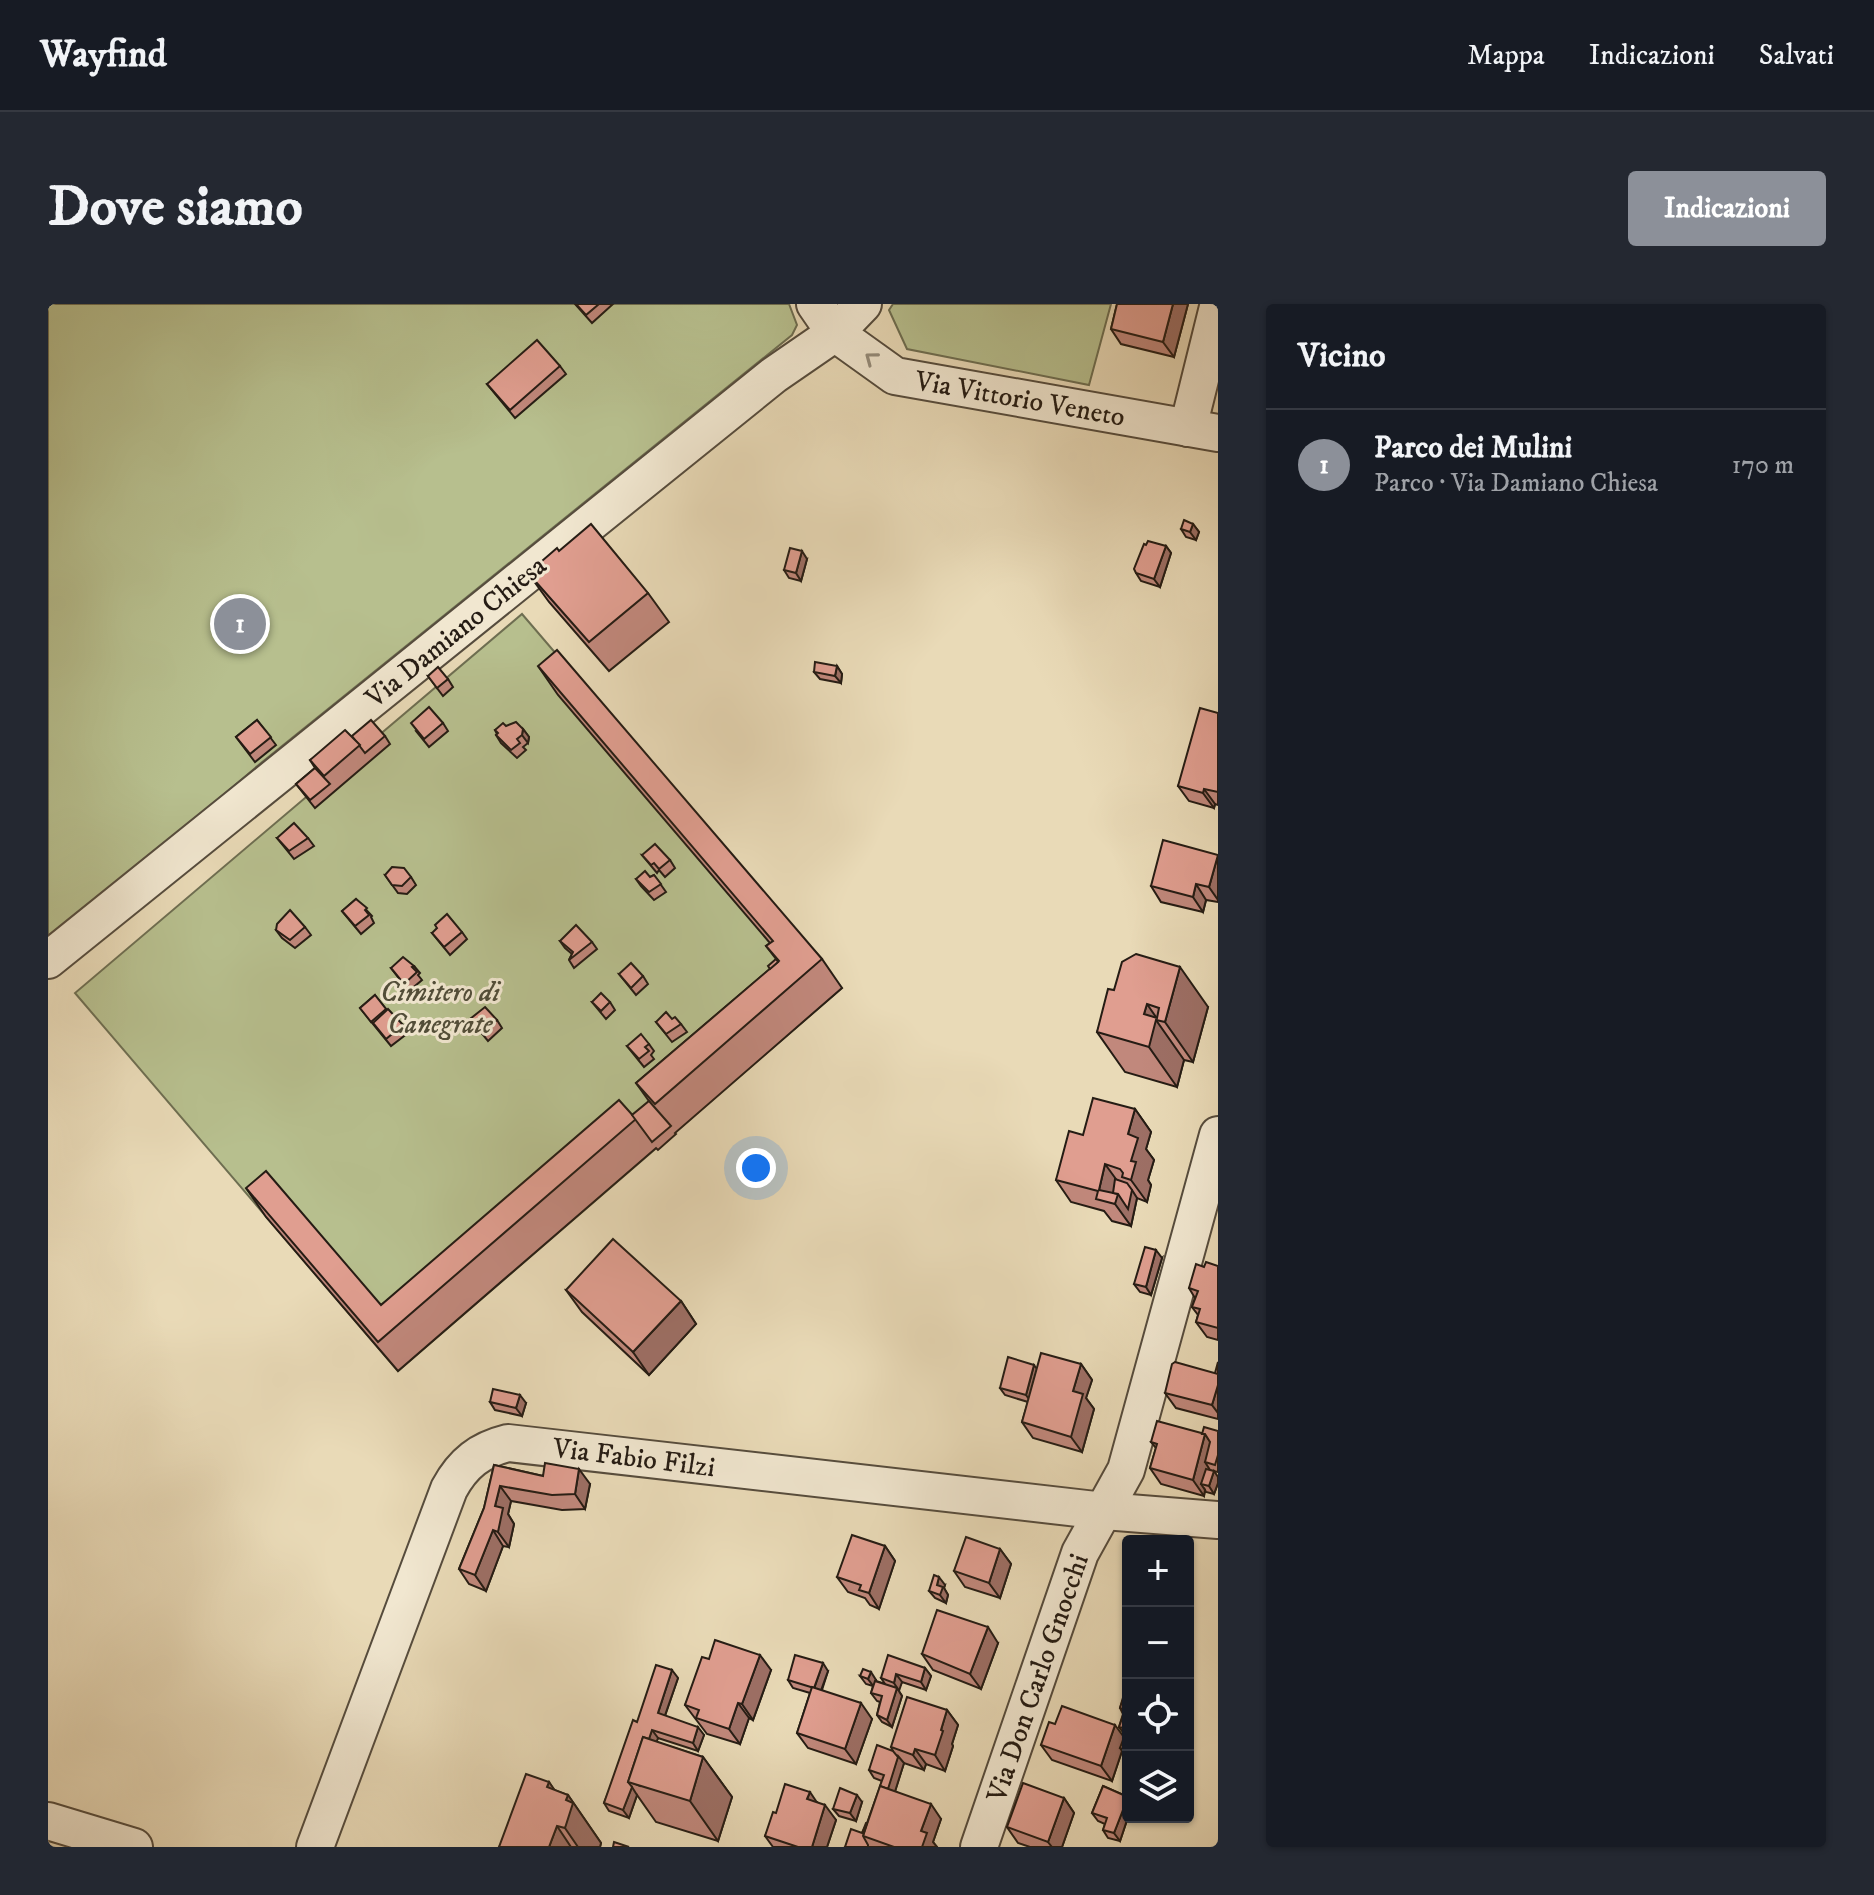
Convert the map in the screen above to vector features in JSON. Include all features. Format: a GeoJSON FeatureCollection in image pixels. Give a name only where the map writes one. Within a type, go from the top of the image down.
{"type":"FeatureCollection","features":[{"type":"Feature","properties":{"kind":"street","name":"Via Vittorio Veneto"},"geometry":{"type":"LineString","coordinates":[[815,304],[835,333],[895,376],[1203,431]]}},
{"type":"Feature","properties":{"kind":"street","name":"Via Damiano Chiesa"},"geometry":{"type":"LineString","coordinates":[[48,960],[762,385],[835,333],[863,304]]}},
{"type":"Feature","properties":{"kind":"street"},"geometry":{"type":"LineString","coordinates":[[1203,431],[1218,307]]}},
{"type":"Feature","properties":{"kind":"street","name":"Via Don Carlo Gnocchi"},"geometry":{"type":"LineString","coordinates":[[979,1847],[1080,1553],[1126,1470],[1218,1135]]}},
{"type":"Feature","properties":{"kind":"street","name":"Via Fabio Filzi"},"geometry":{"type":"LineString","coordinates":[[315,1847],[449,1489],[467,1463],[493,1447],[508,1443],[1104,1511],[1218,1520]]}},
{"type":"Feature","properties":{"kind":"street"},"geometry":{"type":"LineString","coordinates":[[48,1821],[134,1847]]}},
{"type":"Feature","properties":{"kind":"green space"},"geometry":{"type":"Polygon","coordinates":[[[48,304],[789,304],[797,325],[792,335],[261,763],[48,943],[48,304]]]}},
{"type":"Feature","properties":{"kind":"green space"},"geometry":{"type":"Polygon","coordinates":[[[893,304],[1111,304],[1089,385],[907,349],[889,310],[893,304]]]}},
{"type":"Feature","properties":{"kind":"green space","name":"Cimitero di Canegrate"},"geometry":{"type":"Polygon","coordinates":[[[522,614],[842,988],[398,1371],[75,993],[522,614]]]}},
{"type":"Feature","properties":{"kind":"building"},"geometry":{"type":"Polygon","coordinates":[[[576,304],[599,304],[586,315],[576,304]]]}},
{"type":"Feature","properties":{"kind":"building"},"geometry":{"type":"Polygon","coordinates":[[[1117,304],[1173,304],[1163,342],[1111,329],[1117,304]]]}},
{"type":"Feature","properties":{"kind":"building"},"geometry":{"type":"Polygon","coordinates":[[[537,340],[560,366],[510,410],[487,384],[537,340]]]}},
{"type":"Feature","properties":{"kind":"building"},"geometry":{"type":"Polygon","coordinates":[[[1184,520],[1193,524],[1190,532],[1181,529],[1184,520]]]}},
{"type":"Feature","properties":{"kind":"building"},"geometry":{"type":"Polygon","coordinates":[[[591,524],[648,593],[589,642],[528,573],[591,524]]]}},
{"type":"Feature","properties":{"kind":"building"},"geometry":{"type":"Polygon","coordinates":[[[1148,541],[1166,546],[1154,579],[1136,573],[1134,569],[1148,541]]]}},
{"type":"Feature","properties":{"kind":"building"},"geometry":{"type":"Polygon","coordinates":[[[790,548],[802,551],[796,573],[784,570],[790,548]]]}},
{"type":"Feature","properties":{"kind":"building"},"geometry":{"type":"Polygon","coordinates":[[[557,650],[822,959],[655,1104],[636,1083],[779,961],[766,946],[773,941],[538,666],[557,650]]]}},
{"type":"Feature","properties":{"kind":"building"},"geometry":{"type":"Polygon","coordinates":[[[815,662],[837,666],[835,676],[814,672],[815,662]]]}},
{"type":"Feature","properties":{"kind":"building"},"geometry":{"type":"Polygon","coordinates":[[[438,667],[448,679],[437,688],[428,676],[438,667]]]}},
{"type":"Feature","properties":{"kind":"building"},"geometry":{"type":"Polygon","coordinates":[[[429,707],[443,723],[424,739],[411,723],[429,707]]]}},
{"type":"Feature","properties":{"kind":"building"},"geometry":{"type":"Polygon","coordinates":[[[1200,708],[1218,713],[1218,792],[1204,789],[1203,793],[1178,786],[1200,708]]]}},
{"type":"Feature","properties":{"kind":"building"},"geometry":{"type":"Polygon","coordinates":[[[257,720],[271,737],[250,754],[236,737],[257,720]]]}},
{"type":"Feature","properties":{"kind":"building"},"geometry":{"type":"Polygon","coordinates":[[[371,720],[385,736],[365,753],[352,736],[371,720]]]}},
{"type":"Feature","properties":{"kind":"building"},"geometry":{"type":"Polygon","coordinates":[[[516,722],[523,729],[522,735],[517,739],[520,743],[511,750],[495,730],[503,723],[506,726],[516,722]]]}},
{"type":"Feature","properties":{"kind":"building"},"geometry":{"type":"Polygon","coordinates":[[[345,730],[360,745],[324,776],[310,760],[345,730]]]}},
{"type":"Feature","properties":{"kind":"building"},"geometry":{"type":"Polygon","coordinates":[[[315,768],[330,784],[310,800],[296,784],[315,768]]]}},
{"type":"Feature","properties":{"kind":"building"},"geometry":{"type":"Polygon","coordinates":[[[294,823],[308,838],[289,851],[277,838],[294,823]]]}},
{"type":"Feature","properties":{"kind":"building"},"geometry":{"type":"Polygon","coordinates":[[[1163,840],[1218,855],[1209,887],[1196,884],[1193,897],[1151,886],[1163,840]]]}},
{"type":"Feature","properties":{"kind":"building"},"geometry":{"type":"Polygon","coordinates":[[[655,844],[670,860],[659,869],[642,855],[655,844]]]}},
{"type":"Feature","properties":{"kind":"building"},"geometry":{"type":"Polygon","coordinates":[[[392,867],[404,868],[411,877],[402,886],[392,885],[385,875],[392,867]]]}},
{"type":"Feature","properties":{"kind":"building"},"geometry":{"type":"Polygon","coordinates":[[[645,871],[650,877],[654,875],[661,884],[649,892],[636,879],[645,871]]]}},
{"type":"Feature","properties":{"kind":"building"},"geometry":{"type":"Polygon","coordinates":[[[356,899],[367,908],[365,910],[369,915],[355,926],[342,911],[356,899]]]}},
{"type":"Feature","properties":{"kind":"building"},"geometry":{"type":"Polygon","coordinates":[[[290,910],[305,927],[290,940],[276,930],[277,924],[290,910]]]}},
{"type":"Feature","properties":{"kind":"building"},"geometry":{"type":"Polygon","coordinates":[[[447,914],[462,932],[444,947],[432,933],[437,928],[435,925],[447,914]]]}},
{"type":"Feature","properties":{"kind":"building"},"geometry":{"type":"Polygon","coordinates":[[[576,925],[592,942],[569,960],[573,952],[560,941],[576,925]]]}},
{"type":"Feature","properties":{"kind":"building"},"geometry":{"type":"Polygon","coordinates":[[[1136,954],[1180,967],[1165,1022],[1156,1020],[1149,1047],[1097,1032],[1108,989],[1114,990],[1122,962],[1136,954]],[[1147,1004],[1144,1014],[1157,1018],[1159,1008],[1147,1004]]]}},
{"type":"Feature","properties":{"kind":"building"},"geometry":{"type":"Polygon","coordinates":[[[403,957],[417,972],[404,984],[391,968],[403,957]]]}},
{"type":"Feature","properties":{"kind":"building"},"geometry":{"type":"Polygon","coordinates":[[[631,963],[643,976],[631,988],[619,974],[631,963]]]}},
{"type":"Feature","properties":{"kind":"building"},"geometry":{"type":"Polygon","coordinates":[[[601,993],[610,1002],[601,1011],[592,1002],[601,993]]]}},
{"type":"Feature","properties":{"kind":"building"},"geometry":{"type":"Polygon","coordinates":[[[375,995],[386,1009],[371,1022],[360,1008],[375,995]]]}},
{"type":"Feature","properties":{"kind":"building"},"geometry":{"type":"Polygon","coordinates":[[[485,1007],[497,1020],[482,1033],[470,1019],[485,1007]]]}},
{"type":"Feature","properties":{"kind":"building"},"geometry":{"type":"Polygon","coordinates":[[[388,1009],[403,1025],[386,1039],[373,1023],[388,1009]]]}},
{"type":"Feature","properties":{"kind":"building"},"geometry":{"type":"Polygon","coordinates":[[[666,1012],[681,1024],[666,1034],[656,1022],[666,1012]]]}},
{"type":"Feature","properties":{"kind":"building"},"geometry":{"type":"Polygon","coordinates":[[[641,1034],[649,1044],[645,1047],[649,1051],[639,1059],[627,1046],[641,1034]]]}},
{"type":"Feature","properties":{"kind":"building"},"geometry":{"type":"Polygon","coordinates":[[[1093,1098],[1135,1109],[1128,1134],[1138,1138],[1131,1161],[1136,1162],[1131,1180],[1122,1177],[1120,1169],[1105,1164],[1099,1190],[1118,1194],[1115,1204],[1096,1199],[1098,1191],[1056,1180],[1069,1131],[1083,1135],[1093,1098]]]}},
{"type":"Feature","properties":{"kind":"building"},"geometry":{"type":"Polygon","coordinates":[[[619,1100],[636,1119],[378,1342],[246,1188],[266,1171],[381,1305],[619,1100]]]}},
{"type":"Feature","properties":{"kind":"building"},"geometry":{"type":"Polygon","coordinates":[[[649,1101],[671,1126],[652,1142],[632,1115],[649,1101]]]}},
{"type":"Feature","properties":{"kind":"building"},"geometry":{"type":"Polygon","coordinates":[[[1115,1179],[1127,1183],[1132,1190],[1128,1209],[1118,1194],[1113,1193],[1115,1179]]]}},
{"type":"Feature","properties":{"kind":"building"},"geometry":{"type":"Polygon","coordinates":[[[613,1239],[681,1301],[633,1352],[566,1290],[613,1239]]]}},
{"type":"Feature","properties":{"kind":"building"},"geometry":{"type":"Polygon","coordinates":[[[1145,1247],[1156,1250],[1146,1287],[1134,1284],[1145,1247]]]}},
{"type":"Feature","properties":{"kind":"building"},"geometry":{"type":"Polygon","coordinates":[[[1206,1262],[1218,1266],[1218,1328],[1196,1322],[1200,1309],[1192,1307],[1198,1291],[1189,1288],[1196,1264],[1204,1267],[1206,1262]]]}},
{"type":"Feature","properties":{"kind":"building"},"geometry":{"type":"Polygon","coordinates":[[[1041,1353],[1081,1364],[1073,1391],[1083,1394],[1071,1437],[1022,1422],[1041,1353]]]}},
{"type":"Feature","properties":{"kind":"building"},"geometry":{"type":"Polygon","coordinates":[[[1008,1357],[1034,1365],[1026,1395],[1000,1388],[1008,1357]]]}},
{"type":"Feature","properties":{"kind":"building"},"geometry":{"type":"Polygon","coordinates":[[[1175,1362],[1218,1374],[1212,1405],[1165,1393],[1175,1362]]]}},
{"type":"Feature","properties":{"kind":"building"},"geometry":{"type":"Polygon","coordinates":[[[493,1389],[520,1395],[516,1408],[490,1402],[493,1389]]]}},
{"type":"Feature","properties":{"kind":"building"},"geometry":{"type":"Polygon","coordinates":[[[1157,1421],[1205,1434],[1193,1480],[1150,1468],[1157,1444],[1151,1442],[1157,1421]]]}},
{"type":"Feature","properties":{"kind":"building"},"geometry":{"type":"Polygon","coordinates":[[[1204,1427],[1218,1431],[1215,1465],[1205,1462],[1210,1442],[1202,1434],[1204,1427]]]}},
{"type":"Feature","properties":{"kind":"building"},"geometry":{"type":"Polygon","coordinates":[[[545,1463],[579,1469],[575,1494],[552,1495],[500,1486],[495,1506],[503,1508],[498,1532],[493,1530],[475,1575],[459,1569],[484,1508],[494,1465],[543,1476],[545,1463]]]}},
{"type":"Feature","properties":{"kind":"building"},"geometry":{"type":"Polygon","coordinates":[[[1206,1469],[1214,1471],[1209,1486],[1201,1484],[1206,1469]]]}},
{"type":"Feature","properties":{"kind":"building"},"geometry":{"type":"Polygon","coordinates":[[[852,1535],[885,1546],[869,1593],[859,1590],[861,1585],[837,1577],[852,1535]]]}},
{"type":"Feature","properties":{"kind":"building"},"geometry":{"type":"Polygon","coordinates":[[[966,1537],[1000,1549],[989,1583],[954,1571],[966,1537]]]}},
{"type":"Feature","properties":{"kind":"building"},"geometry":{"type":"Polygon","coordinates":[[[934,1575],[939,1577],[937,1585],[943,1587],[940,1595],[929,1591],[934,1575]]]}},
{"type":"Feature","properties":{"kind":"building"},"geometry":{"type":"Polygon","coordinates":[[[937,1610],[988,1627],[970,1674],[922,1654],[937,1610]]]}},
{"type":"Feature","properties":{"kind":"building"},"geometry":{"type":"Polygon","coordinates":[[[715,1640],[760,1655],[729,1729],[696,1718],[699,1710],[685,1705],[702,1657],[709,1659],[715,1640]]]}},
{"type":"Feature","properties":{"kind":"building"},"geometry":{"type":"Polygon","coordinates":[[[795,1655],[823,1663],[814,1688],[788,1680],[795,1655]]]}},
{"type":"Feature","properties":{"kind":"building"},"geometry":{"type":"Polygon","coordinates":[[[888,1655],[925,1668],[921,1682],[896,1674],[894,1683],[881,1678],[888,1655]]]}},
{"type":"Feature","properties":{"kind":"building"},"geometry":{"type":"Polygon","coordinates":[[[656,1665],[672,1670],[658,1713],[698,1727],[693,1743],[652,1730],[649,1739],[643,1737],[628,1782],[632,1787],[623,1810],[604,1803],[656,1665]]]}},
{"type":"Feature","properties":{"kind":"building"},"geometry":{"type":"Polygon","coordinates":[[[863,1669],[871,1672],[868,1679],[860,1676],[863,1669]]]}},
{"type":"Feature","properties":{"kind":"building"},"geometry":{"type":"Polygon","coordinates":[[[875,1681],[897,1688],[887,1720],[877,1715],[882,1696],[871,1693],[875,1681]]]}},
{"type":"Feature","properties":{"kind":"building"},"geometry":{"type":"Polygon","coordinates":[[[812,1687],[861,1703],[845,1749],[797,1733],[812,1687]]]}},
{"type":"Feature","properties":{"kind":"building"},"geometry":{"type":"Polygon","coordinates":[[[907,1697],[947,1710],[935,1755],[915,1749],[913,1755],[891,1747],[907,1697]]]}},
{"type":"Feature","properties":{"kind":"building"},"geometry":{"type":"Polygon","coordinates":[[[1062,1706],[1115,1725],[1101,1766],[1041,1745],[1049,1722],[1055,1724],[1062,1706]]]}},
{"type":"Feature","properties":{"kind":"building"},"geometry":{"type":"Polygon","coordinates":[[[643,1737],[703,1757],[690,1801],[628,1782],[643,1737]]]}},
{"type":"Feature","properties":{"kind":"building"},"geometry":{"type":"Polygon","coordinates":[[[877,1745],[893,1751],[898,1757],[888,1789],[880,1786],[884,1775],[869,1770],[877,1745]]]}},
{"type":"Feature","properties":{"kind":"building"},"geometry":{"type":"Polygon","coordinates":[[[526,1774],[549,1782],[547,1787],[568,1795],[566,1800],[573,1803],[565,1828],[557,1826],[549,1847],[499,1847],[526,1774]]]}},
{"type":"Feature","properties":{"kind":"building"},"geometry":{"type":"Polygon","coordinates":[[[1023,1783],[1064,1798],[1048,1842],[1007,1827],[1023,1783]]]}},
{"type":"Feature","properties":{"kind":"building"},"geometry":{"type":"Polygon","coordinates":[[[785,1784],[810,1792],[807,1799],[825,1805],[812,1847],[798,1847],[765,1836],[785,1784]]]}},
{"type":"Feature","properties":{"kind":"building"},"geometry":{"type":"Polygon","coordinates":[[[880,1786],[931,1804],[921,1831],[927,1833],[922,1847],[894,1847],[863,1836],[880,1786]]]}},
{"type":"Feature","properties":{"kind":"building"},"geometry":{"type":"Polygon","coordinates":[[[1103,1786],[1122,1794],[1122,1812],[1114,1833],[1103,1830],[1107,1818],[1092,1813],[1103,1786]]]}},
{"type":"Feature","properties":{"kind":"building"},"geometry":{"type":"Polygon","coordinates":[[[840,1788],[857,1795],[850,1813],[833,1809],[840,1788]]]}},
{"type":"Feature","properties":{"kind":"building"},"geometry":{"type":"Polygon","coordinates":[[[866,1823],[863,1836],[868,1847],[845,1847],[851,1829],[862,1833],[866,1823]]]}},
{"type":"Feature","properties":{"kind":"place","name":"Parco dei Mulini"},"geometry":{"type":"Point","coordinates":[240,624]}}]}
